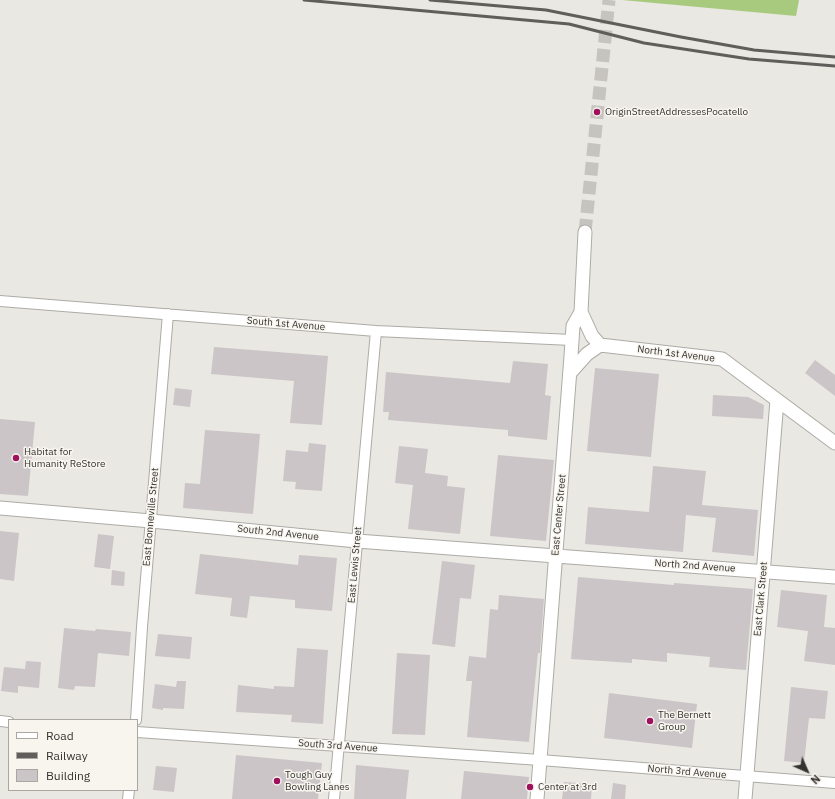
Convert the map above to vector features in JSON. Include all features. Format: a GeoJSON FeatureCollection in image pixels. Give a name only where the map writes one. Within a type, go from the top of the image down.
{"type":"FeatureCollection","features":[{"type":"Feature","properties":{"kind":"street","name":"East Center Street"},"geometry":{"type":"LineString","coordinates":[[537,799],[573,326],[581,312],[586,232]]}},
{"type":"Feature","properties":{"kind":"street","name":"South 1st Avenue"},"geometry":{"type":"LineString","coordinates":[[0,301],[376,331],[572,340]]}},
{"type":"Feature","properties":{"kind":"street"},"geometry":{"type":"LineString","coordinates":[[570,373],[587,354],[600,345],[592,336],[581,312]]}},
{"type":"Feature","properties":{"kind":"street","name":"East Bonneville Street"},"geometry":{"type":"LineString","coordinates":[[136,719],[142,627],[168,314]]}},
{"type":"Feature","properties":{"kind":"street","name":"East Lewis Street"},"geometry":{"type":"LineString","coordinates":[[334,799],[376,331]]}},
{"type":"Feature","properties":{"kind":"street","name":"North 1st Avenue"},"geometry":{"type":"LineString","coordinates":[[600,345],[722,359],[835,443]]}},
{"type":"Feature","properties":{"kind":"street","name":"East Clark Street"},"geometry":{"type":"LineString","coordinates":[[745,799],[778,400]]}},
{"type":"Feature","properties":{"kind":"street","name":"South 2nd Avenue"},"geometry":{"type":"LineString","coordinates":[[0,508],[357,541],[556,555]]}},
{"type":"Feature","properties":{"kind":"street","name":"North 2nd Avenue"},"geometry":{"type":"LineString","coordinates":[[556,555],[835,576]]}},
{"type":"Feature","properties":{"kind":"street","name":"South 3rd Avenue"},"geometry":{"type":"LineString","coordinates":[[138,732],[540,760]]}},
{"type":"Feature","properties":{"kind":"street","name":"North 3rd Avenue"},"geometry":{"type":"LineString","coordinates":[[540,760],[835,784]]}},
{"type":"Feature","properties":{"kind":"green space"},"geometry":{"type":"Polygon","coordinates":[[[622,0],[799,0],[796,16],[622,0]]]}},
{"type":"Feature","properties":{"kind":"building"},"geometry":{"type":"Polygon","coordinates":[[[214,347],[328,356],[322,425],[290,423],[294,381],[211,374],[214,347]]]}},
{"type":"Feature","properties":{"kind":"building"},"geometry":{"type":"Polygon","coordinates":[[[815,360],[835,375],[835,396],[805,373],[815,360]]]}},
{"type":"Feature","properties":{"kind":"building"},"geometry":{"type":"Polygon","coordinates":[[[513,361],[548,364],[545,395],[551,396],[547,440],[508,436],[508,430],[388,420],[389,412],[383,412],[386,372],[510,383],[513,361]]]}},
{"type":"Feature","properties":{"kind":"building"},"geometry":{"type":"Polygon","coordinates":[[[595,368],[659,374],[651,457],[587,451],[595,368]]]}},
{"type":"Feature","properties":{"kind":"building"},"geometry":{"type":"Polygon","coordinates":[[[175,388],[192,390],[190,407],[173,405],[175,388]]]}},
{"type":"Feature","properties":{"kind":"building"},"geometry":{"type":"Polygon","coordinates":[[[713,395],[748,397],[764,405],[763,419],[712,416],[713,395]]]}},
{"type":"Feature","properties":{"kind":"building","name":"Habitat for Humanity ReStore"},"geometry":{"type":"Polygon","coordinates":[[[0,419],[35,422],[28,496],[0,494],[0,419]]]}},
{"type":"Feature","properties":{"kind":"building"},"geometry":{"type":"Polygon","coordinates":[[[205,430],[260,434],[253,514],[183,508],[185,483],[200,484],[205,430]]]}},
{"type":"Feature","properties":{"kind":"building"},"geometry":{"type":"Polygon","coordinates":[[[309,443],[326,445],[322,491],[295,489],[296,482],[283,481],[286,450],[308,452],[309,443]]]}},
{"type":"Feature","properties":{"kind":"building"},"geometry":{"type":"Polygon","coordinates":[[[399,446],[428,449],[425,473],[448,476],[447,486],[465,488],[460,534],[408,529],[413,485],[395,483],[399,446]]]}},
{"type":"Feature","properties":{"kind":"building"},"geometry":{"type":"Polygon","coordinates":[[[498,455],[554,460],[546,541],[490,536],[498,455]]]}},
{"type":"Feature","properties":{"kind":"building"},"geometry":{"type":"Polygon","coordinates":[[[653,466],[706,471],[702,505],[758,510],[754,556],[712,552],[716,518],[686,515],[683,552],[585,544],[588,507],[649,512],[653,466]]]}},
{"type":"Feature","properties":{"kind":"building"},"geometry":{"type":"Polygon","coordinates":[[[0,531],[19,533],[14,581],[0,579],[0,531]]]}},
{"type":"Feature","properties":{"kind":"building"},"geometry":{"type":"Polygon","coordinates":[[[98,534],[114,536],[110,569],[94,567],[98,534]]]}},
{"type":"Feature","properties":{"kind":"building"},"geometry":{"type":"Polygon","coordinates":[[[200,554],[298,565],[299,555],[337,558],[332,611],[295,608],[295,600],[250,596],[247,618],[230,616],[232,598],[195,594],[200,554]]]}},
{"type":"Feature","properties":{"kind":"building"},"geometry":{"type":"Polygon","coordinates":[[[442,561],[475,565],[471,599],[460,598],[455,647],[432,644],[442,561]]]}},
{"type":"Feature","properties":{"kind":"building"},"geometry":{"type":"Polygon","coordinates":[[[112,570],[125,572],[124,586],[111,585],[112,570]]]}},
{"type":"Feature","properties":{"kind":"building"},"geometry":{"type":"Polygon","coordinates":[[[578,577],[674,585],[674,583],[753,589],[746,670],[709,667],[710,657],[667,653],[667,662],[632,659],[632,663],[571,659],[578,577]]]}},
{"type":"Feature","properties":{"kind":"building"},"geometry":{"type":"Polygon","coordinates":[[[781,590],[827,595],[824,627],[835,628],[835,665],[804,661],[808,631],[777,627],[781,590]]]}},
{"type":"Feature","properties":{"kind":"building"},"geometry":{"type":"Polygon","coordinates":[[[499,595],[544,599],[540,653],[538,653],[529,742],[467,737],[472,681],[466,681],[469,656],[486,658],[490,609],[498,610],[499,595]]]}},
{"type":"Feature","properties":{"kind":"building"},"geometry":{"type":"Polygon","coordinates":[[[64,628],[131,632],[129,656],[98,653],[95,687],[75,686],[74,690],[58,688],[64,628]]]}},
{"type":"Feature","properties":{"kind":"building"},"geometry":{"type":"Polygon","coordinates":[[[158,634],[192,637],[190,659],[155,656],[158,634]]]}},
{"type":"Feature","properties":{"kind":"building"},"geometry":{"type":"Polygon","coordinates":[[[297,648],[328,650],[323,724],[291,722],[292,715],[236,712],[238,685],[274,689],[274,686],[294,687],[297,648]]]}},
{"type":"Feature","properties":{"kind":"building"},"geometry":{"type":"Polygon","coordinates":[[[397,653],[430,655],[425,735],[392,734],[397,653]]]}},
{"type":"Feature","properties":{"kind":"building"},"geometry":{"type":"Polygon","coordinates":[[[26,661],[41,662],[39,688],[18,686],[18,693],[1,691],[4,667],[25,669],[26,661]]]}},
{"type":"Feature","properties":{"kind":"building"},"geometry":{"type":"Polygon","coordinates":[[[177,681],[186,681],[184,709],[163,708],[163,710],[152,708],[155,684],[176,687],[177,681]]]}},
{"type":"Feature","properties":{"kind":"building"},"geometry":{"type":"Polygon","coordinates":[[[791,687],[828,691],[825,719],[809,718],[804,763],[784,761],[791,687]]]}},
{"type":"Feature","properties":{"kind":"building","name":"The Bernett Group"},"geometry":{"type":"Polygon","coordinates":[[[609,693],[697,704],[692,748],[604,738],[609,693]]]}},
{"type":"Feature","properties":{"kind":"building","name":"Tough Guy Bowling Lanes"},"geometry":{"type":"Polygon","coordinates":[[[236,755],[322,763],[318,799],[232,799],[236,755]]]}},
{"type":"Feature","properties":{"kind":"building"},"geometry":{"type":"Polygon","coordinates":[[[356,765],[409,770],[406,799],[354,799],[356,765]]]}},
{"type":"Feature","properties":{"kind":"building"},"geometry":{"type":"Polygon","coordinates":[[[156,766],[177,768],[174,792],[153,790],[156,766]]]}},
{"type":"Feature","properties":{"kind":"building"},"geometry":{"type":"Polygon","coordinates":[[[464,771],[529,777],[527,799],[461,799],[464,771]]]}},
{"type":"Feature","properties":{"kind":"building"},"geometry":{"type":"Polygon","coordinates":[[[564,782],[592,784],[591,799],[562,799],[564,782]]]}},
{"type":"Feature","properties":{"kind":"building"},"geometry":{"type":"Polygon","coordinates":[[[613,783],[626,785],[625,799],[611,799],[613,783]]]}},
{"type":"Feature","properties":{"kind":"tunnel"},"geometry":{"type":"LineString","coordinates":[[585,232],[609,0]]}},
{"type":"Feature","properties":{"kind":"railway"},"geometry":{"type":"LineString","coordinates":[[304,0],[569,24],[644,43],[749,59],[835,66]]}},
{"type":"Feature","properties":{"kind":"railway"},"geometry":{"type":"LineString","coordinates":[[430,0],[546,10],[754,50],[835,57]]}},
{"type":"Feature","properties":{"kind":"place","name":"OriginStreetAddressesPocatello"},"geometry":{"type":"Point","coordinates":[597,112]}},
{"type":"Feature","properties":{"kind":"place","name":"Habitat for Humanity ReStore"},"geometry":{"type":"Point","coordinates":[16,458]}},
{"type":"Feature","properties":{"kind":"place","name":"The Bernett Group"},"geometry":{"type":"Point","coordinates":[650,721]}},
{"type":"Feature","properties":{"kind":"place","name":"Tough Guy Bowling Lanes"},"geometry":{"type":"Point","coordinates":[277,781]}},
{"type":"Feature","properties":{"kind":"place","name":"Center at 3rd"},"geometry":{"type":"Point","coordinates":[530,787]}}]}
